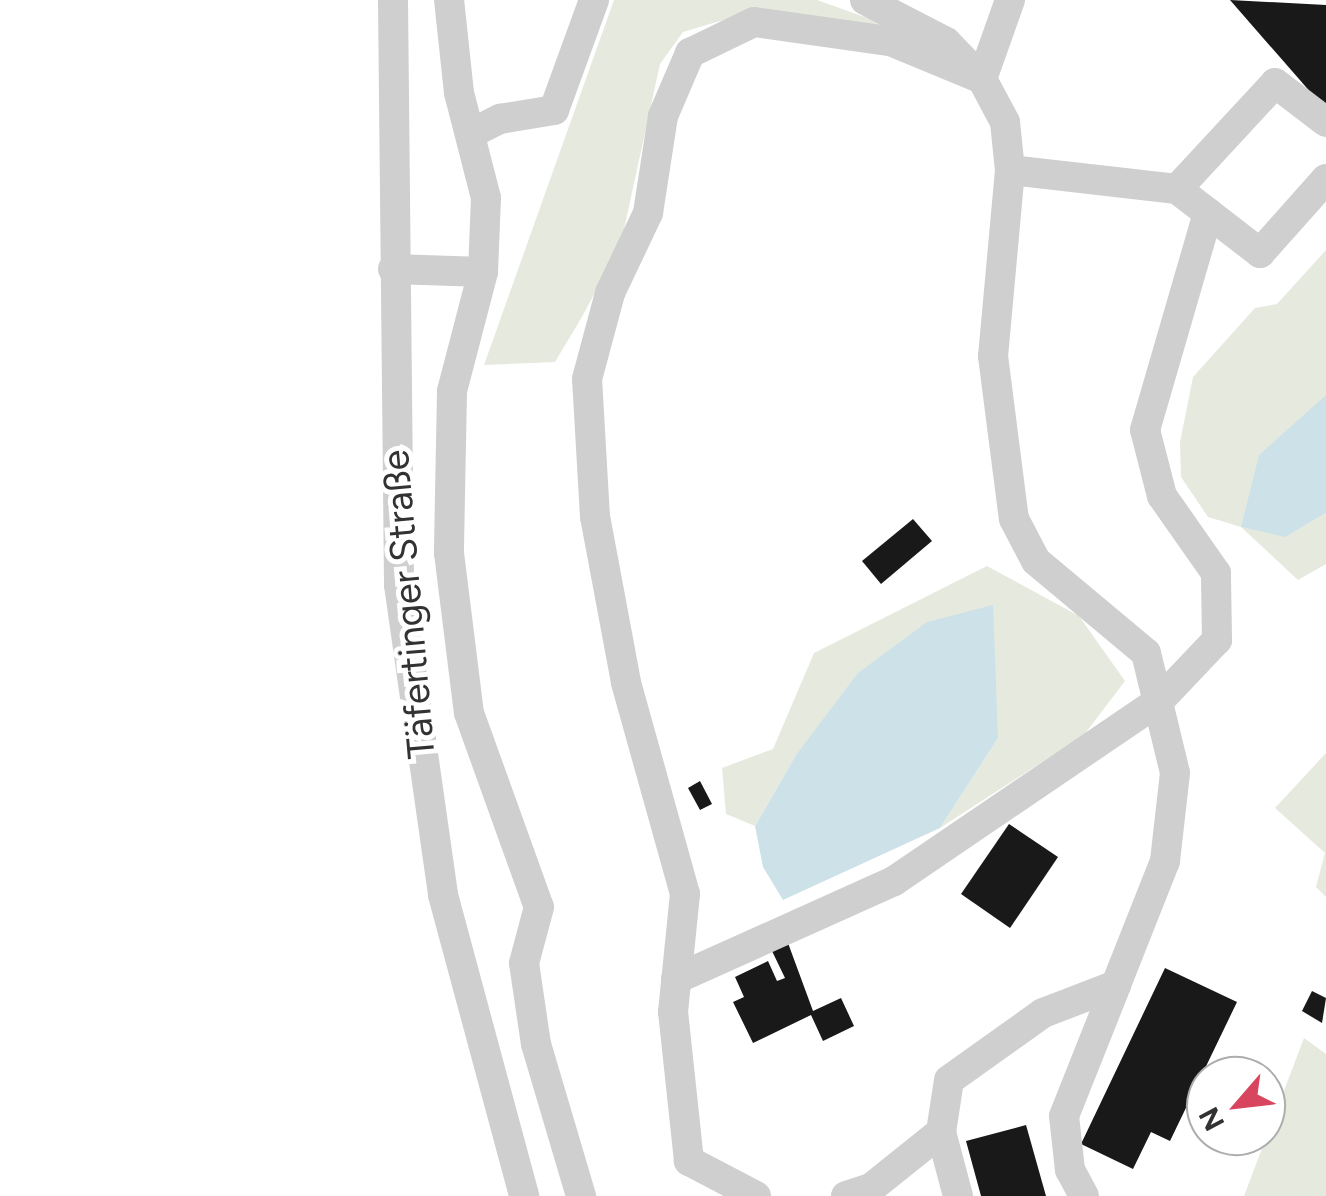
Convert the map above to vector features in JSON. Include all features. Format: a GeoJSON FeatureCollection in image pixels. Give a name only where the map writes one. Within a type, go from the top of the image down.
{"type":"FeatureCollection","features":[{"type":"Feature","properties":{"kind":"street","name":"Täfertinger Straße"},"geometry":{"type":"LineString","coordinates":[[393,0],[393,270],[400,586],[443,895],[524,1196]]}},
{"type":"Feature","properties":{"kind":"street"},"geometry":{"type":"LineString","coordinates":[[448,0],[470,134],[486,198],[483,272],[452,391],[448,553],[470,714],[539,907],[524,963],[536,1044],[581,1196]]}},
{"type":"Feature","properties":{"kind":"street"},"geometry":{"type":"LineString","coordinates":[[470,134],[500,119],[554,110],[594,0]]}},
{"type":"Feature","properties":{"kind":"street"},"geometry":{"type":"LineString","coordinates":[[865,0],[946,42],[982,79],[1005,122],[1010,170],[992,356],[1014,520],[1036,561],[1146,653],[1175,773],[1165,861],[1064,1116],[1070,1170],[1084,1196]]}},
{"type":"Feature","properties":{"kind":"street"},"geometry":{"type":"LineString","coordinates":[[982,79],[1010,0]]}},
{"type":"Feature","properties":{"kind":"street"},"geometry":{"type":"LineString","coordinates":[[756,1196],[689,1161],[676,979],[685,894],[615,627],[595,517],[587,379],[610,294],[648,213],[662,116],[690,53],[754,22],[890,42],[982,79]]}},
{"type":"Feature","properties":{"kind":"street"},"geometry":{"type":"LineString","coordinates":[[1177,189],[1275,83],[1326,122]]}},
{"type":"Feature","properties":{"kind":"street"},"geometry":{"type":"LineString","coordinates":[[1010,170],[1177,189],[1260,253],[1326,179]]}},
{"type":"Feature","properties":{"kind":"street"},"geometry":{"type":"LineString","coordinates":[[676,979],[894,881],[1160,700],[1217,640],[1216,573],[1162,496],[1145,430],[1208,213]]}},
{"type":"Feature","properties":{"kind":"street"},"geometry":{"type":"LineString","coordinates":[[393,270],[483,272]]}},
{"type":"Feature","properties":{"kind":"street"},"geometry":{"type":"LineString","coordinates":[[958,1196],[941,1132],[950,1080],[1043,1014],[1116,985]]}},
{"type":"Feature","properties":{"kind":"street"},"geometry":{"type":"LineString","coordinates":[[846,1196],[871,1188],[941,1132]]}},
{"type":"Feature","properties":{"kind":"shaded area"},"geometry":{"type":"Polygon","coordinates":[[[614,0],[817,0],[907,32],[737,16],[683,32],[660,64],[621,243],[582,317],[555,362],[484,365],[614,0]]]}},
{"type":"Feature","properties":{"kind":"shaded area"},"geometry":{"type":"Polygon","coordinates":[[[1326,250],[1326,395],[1242,527],[1286,536],[1326,513],[1326,564],[1298,580],[1241,527],[1208,517],[1181,477],[1180,442],[1193,377],[1255,308],[1277,304],[1326,250]]]}},
{"type":"Feature","properties":{"kind":"shaded area"},"geometry":{"type":"Polygon","coordinates":[[[1326,395],[1326,513],[1285,537],[1241,527],[1259,455],[1326,395]]]}},
{"type":"Feature","properties":{"kind":"shaded area"},"geometry":{"type":"Polygon","coordinates":[[[987,566],[1079,616],[1125,681],[1084,735],[940,828],[998,738],[796,755],[755,826],[726,814],[722,768],[773,749],[814,653],[987,566]]]}},
{"type":"Feature","properties":{"kind":"shaded area"},"geometry":{"type":"Polygon","coordinates":[[[993,605],[998,738],[940,828],[783,900],[763,867],[755,826],[796,755],[858,673],[927,622],[993,605]]]}},
{"type":"Feature","properties":{"kind":"shaded area"},"geometry":{"type":"Polygon","coordinates":[[[1326,753],[1326,897],[1316,887],[1325,853],[1275,808],[1326,753]]]}},
{"type":"Feature","properties":{"kind":"shaded area"},"geometry":{"type":"Polygon","coordinates":[[[1304,1038],[1326,1054],[1326,1196],[1244,1196],[1259,1156],[1286,1156],[1286,1085],[1304,1038]]]}},
{"type":"Feature","properties":{"kind":"building"},"geometry":{"type":"Polygon","coordinates":[[[1230,0],[1326,5],[1326,110],[1230,0]]]}},
{"type":"Feature","properties":{"kind":"building"},"geometry":{"type":"Polygon","coordinates":[[[913,519],[932,541],[881,584],[862,561],[913,519]]]}},
{"type":"Feature","properties":{"kind":"building"},"geometry":{"type":"Polygon","coordinates":[[[700,781],[712,804],[700,810],[688,788],[700,781]]]}},
{"type":"Feature","properties":{"kind":"building"},"geometry":{"type":"Polygon","coordinates":[[[1009,824],[1058,857],[1010,928],[961,894],[1009,824]]]}},
{"type":"Feature","properties":{"kind":"building"},"geometry":{"type":"Polygon","coordinates":[[[788,943],[813,1011],[841,998],[854,1026],[823,1041],[811,1015],[753,1043],[733,1002],[744,997],[735,977],[768,961],[777,981],[785,978],[772,951],[788,943]]]}},
{"type":"Feature","properties":{"kind":"building"},"geometry":{"type":"Polygon","coordinates":[[[1165,968],[1237,1002],[1211,1056],[1186,1056],[1186,1108],[1170,1141],[1151,1132],[1133,1169],[1081,1144],[1165,968]]]}},
{"type":"Feature","properties":{"kind":"building"},"geometry":{"type":"Polygon","coordinates":[[[1312,991],[1326,998],[1322,1023],[1302,1011],[1312,991]]]}},
{"type":"Feature","properties":{"kind":"building"},"geometry":{"type":"Polygon","coordinates":[[[1026,1125],[1046,1196],[981,1196],[966,1141],[1026,1125]]]}}]}
